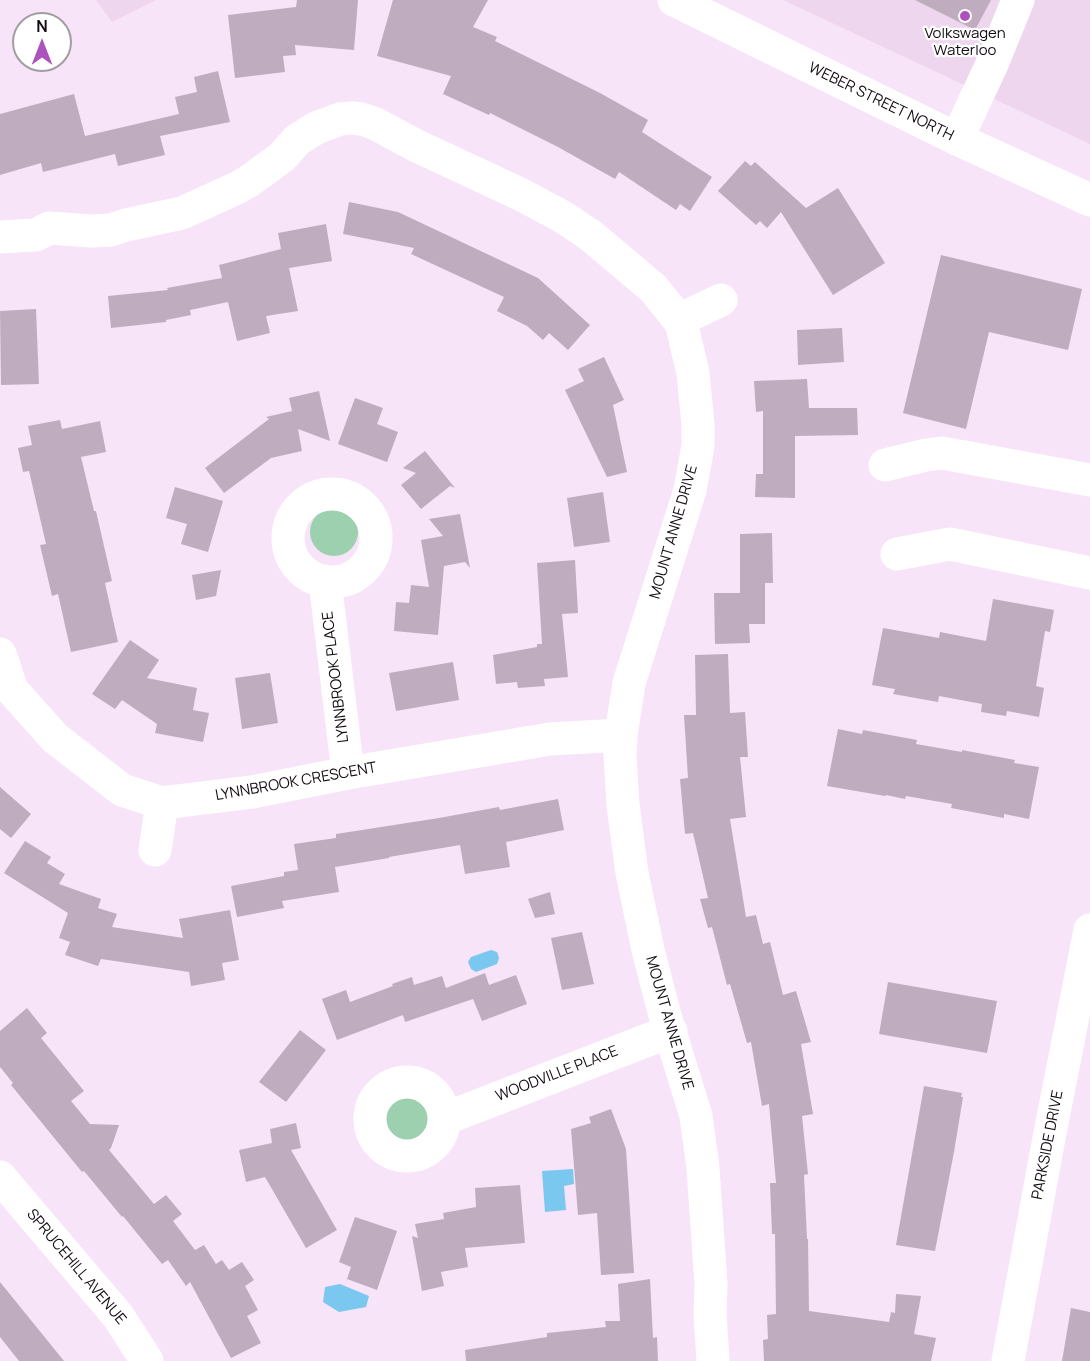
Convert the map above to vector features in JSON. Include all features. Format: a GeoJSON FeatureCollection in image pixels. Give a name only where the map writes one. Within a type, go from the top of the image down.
{"type":"FeatureCollection","features":[{"type":"Feature","properties":{"kind":"street","name":"WEBER STREET NORTH"},"geometry":{"type":"LineString","coordinates":[[674,0],[957,139],[1090,201]]}},
{"type":"Feature","properties":{"kind":"street"},"geometry":{"type":"LineString","coordinates":[[957,139],[992,64],[1018,0]]}},
{"type":"Feature","properties":{"kind":"street","name":"MOUNT ANNE DRIVE"},"geometry":{"type":"LineString","coordinates":[[0,237],[36,235],[49,228],[111,230],[182,213],[249,181],[282,157],[297,140],[316,128],[340,119],[352,118],[374,123],[415,145],[513,190],[562,217],[590,235],[653,288],[679,320],[693,373],[698,446],[690,490],[629,683],[620,756],[623,805],[632,873],[648,950],[696,1116],[703,1168],[711,1284],[713,1361]]}},
{"type":"Feature","properties":{"kind":"street"},"geometry":{"type":"LineString","coordinates":[[679,320],[721,300]]}},
{"type":"Feature","properties":{"kind":"street"},"geometry":{"type":"LineString","coordinates":[[885,465],[926,454],[942,453],[1090,480]]}},
{"type":"Feature","properties":{"kind":"street"},"geometry":{"type":"LineString","coordinates":[[897,554],[950,544],[1090,573]]}},
{"type":"Feature","properties":{"kind":"street","name":"LYNNBROOK PLACE"},"geometry":{"type":"LineString","coordinates":[[325,581],[348,772]]}},
{"type":"Feature","properties":{"kind":"street","name":"LYNNBROOK CRESCENT"},"geometry":{"type":"LineString","coordinates":[[0,654],[12,690],[55,738],[122,790],[162,803],[252,792],[348,772],[550,739],[621,735]]}},
{"type":"Feature","properties":{"kind":"street"},"geometry":{"type":"LineString","coordinates":[[155,850],[162,803]]}},
{"type":"Feature","properties":{"kind":"street","name":"PARKSIDE DRIVE"},"geometry":{"type":"LineString","coordinates":[[1009,1361],[1090,930]]}},
{"type":"Feature","properties":{"kind":"street","name":"WOODVILLE PLACE"},"geometry":{"type":"LineString","coordinates":[[444,1119],[670,1031]]}},
{"type":"Feature","properties":{"kind":"street","name":"SPRUCEHILL AVENUE"},"geometry":{"type":"LineString","coordinates":[[0,1176],[118,1316],[147,1361]]}},
{"type":"Feature","properties":{"kind":"shaded area"},"geometry":{"type":"Polygon","coordinates":[[[96,0],[156,0],[112,22],[96,0]]]}},
{"type":"Feature","properties":{"kind":"shaded area"},"geometry":{"type":"Polygon","coordinates":[[[783,0],[1090,0],[1090,144],[783,0]]]}},
{"type":"Feature","properties":{"kind":"green space"},"geometry":{"type":"Polygon","coordinates":[[[334,508],[351,515],[358,532],[351,549],[334,556],[317,549],[310,532],[317,515],[334,508]]]}},
{"type":"Feature","properties":{"kind":"green space"},"geometry":{"type":"Polygon","coordinates":[[[406,1093],[423,1100],[430,1117],[423,1134],[406,1141],[389,1134],[382,1117],[389,1100],[406,1093]]]}},
{"type":"Feature","properties":{"kind":"water"},"geometry":{"type":"Polygon","coordinates":[[[491,950],[497,952],[499,958],[497,964],[476,972],[471,969],[468,962],[471,957],[491,950]]]}},
{"type":"Feature","properties":{"kind":"water"},"geometry":{"type":"Polygon","coordinates":[[[573,1169],[574,1184],[564,1186],[566,1210],[545,1212],[542,1171],[573,1169]]]}},
{"type":"Feature","properties":{"kind":"water"},"geometry":{"type":"Polygon","coordinates":[[[340,1284],[369,1296],[366,1307],[339,1312],[323,1302],[325,1287],[340,1284]]]}},
{"type":"Feature","properties":{"kind":"building"},"geometry":{"type":"Polygon","coordinates":[[[297,0],[358,0],[354,50],[295,45],[296,55],[283,56],[285,72],[235,78],[228,15],[296,7],[297,0]]]}},
{"type":"Feature","properties":{"kind":"building"},"geometry":{"type":"Polygon","coordinates":[[[393,0],[488,0],[473,27],[497,37],[495,41],[600,93],[648,120],[642,132],[712,177],[690,211],[680,204],[676,210],[619,172],[615,179],[490,113],[489,115],[443,94],[451,76],[377,56],[393,0]]]}},
{"type":"Feature","properties":{"kind":"building","name":"Volkswagen Waterloo"},"geometry":{"type":"Polygon","coordinates":[[[915,0],[991,0],[975,30],[915,0]]]}},
{"type":"Feature","properties":{"kind":"building"},"geometry":{"type":"Polygon","coordinates":[[[218,71],[230,122],[160,136],[165,155],[118,166],[115,154],[43,172],[41,163],[0,175],[0,114],[74,94],[85,136],[179,114],[175,97],[197,92],[194,77],[218,71]]]}},
{"type":"Feature","properties":{"kind":"building"},"geometry":{"type":"Polygon","coordinates":[[[745,161],[751,166],[755,162],[806,208],[838,188],[885,263],[833,295],[781,212],[767,228],[760,221],[756,225],[718,191],[745,161]]]}},
{"type":"Feature","properties":{"kind":"building"},"geometry":{"type":"Polygon","coordinates":[[[349,202],[398,212],[538,278],[590,325],[568,350],[549,333],[543,340],[527,326],[497,311],[504,297],[411,254],[414,248],[343,234],[349,202]]]}},
{"type":"Feature","properties":{"kind":"building"},"geometry":{"type":"Polygon","coordinates":[[[326,224],[332,261],[289,268],[298,311],[266,316],[270,333],[237,341],[228,302],[190,310],[191,315],[166,320],[166,322],[111,328],[108,296],[168,290],[167,288],[222,278],[219,265],[281,249],[278,233],[326,224]]]}},
{"type":"Feature","properties":{"kind":"building"},"geometry":{"type":"Polygon","coordinates":[[[941,255],[1082,289],[1068,350],[989,332],[966,429],[903,413],[941,255]]]}},
{"type":"Feature","properties":{"kind":"building"},"geometry":{"type":"Polygon","coordinates":[[[36,309],[39,384],[1,385],[0,311],[36,309]]]}},
{"type":"Feature","properties":{"kind":"building"},"geometry":{"type":"Polygon","coordinates":[[[842,328],[844,362],[798,365],[797,330],[842,328]]]}},
{"type":"Feature","properties":{"kind":"building"},"geometry":{"type":"Polygon","coordinates":[[[604,357],[624,400],[613,405],[627,472],[607,477],[565,390],[584,381],[578,369],[604,357]]]}},
{"type":"Feature","properties":{"kind":"building"},"geometry":{"type":"Polygon","coordinates":[[[807,379],[809,408],[857,408],[858,435],[795,436],[795,498],[755,497],[756,474],[763,474],[763,411],[756,412],[754,381],[807,379]]]}},
{"type":"Feature","properties":{"kind":"building"},"geometry":{"type":"Polygon","coordinates":[[[319,391],[330,441],[298,429],[302,451],[271,458],[224,493],[205,468],[269,419],[266,417],[292,411],[289,398],[319,391]]]}},
{"type":"Feature","properties":{"kind":"building"},"geometry":{"type":"Polygon","coordinates":[[[355,398],[383,408],[377,424],[398,432],[387,462],[338,444],[355,398]]]}},
{"type":"Feature","properties":{"kind":"building"},"geometry":{"type":"Polygon","coordinates":[[[60,420],[62,429],[100,421],[106,452],[81,457],[112,581],[105,583],[118,642],[71,652],[58,594],[52,596],[40,545],[46,544],[29,471],[23,472],[18,448],[32,445],[28,426],[60,420]]]}},
{"type":"Feature","properties":{"kind":"building"},"geometry":{"type":"Polygon","coordinates":[[[425,451],[455,488],[450,486],[421,509],[401,485],[416,473],[403,468],[425,451]]]}},
{"type":"Feature","properties":{"kind":"building"},"geometry":{"type":"Polygon","coordinates":[[[175,487],[223,501],[208,552],[181,544],[187,524],[166,518],[175,487]]]}},
{"type":"Feature","properties":{"kind":"building"},"geometry":{"type":"Polygon","coordinates":[[[603,492],[610,542],[574,547],[567,498],[603,492]]]}},
{"type":"Feature","properties":{"kind":"building"},"geometry":{"type":"Polygon","coordinates":[[[460,514],[470,568],[465,562],[444,566],[438,635],[394,631],[396,602],[409,603],[411,585],[429,587],[421,540],[443,536],[429,519],[460,514]]]}},
{"type":"Feature","properties":{"kind":"building"},"geometry":{"type":"Polygon","coordinates":[[[772,533],[773,583],[765,583],[765,624],[749,624],[750,643],[715,644],[714,593],[740,593],[740,534],[772,533]]]}},
{"type":"Feature","properties":{"kind":"building"},"geometry":{"type":"Polygon","coordinates":[[[575,560],[578,613],[562,614],[568,677],[544,679],[545,686],[518,688],[517,682],[496,684],[493,655],[537,647],[537,644],[542,644],[537,563],[575,560]]]}},
{"type":"Feature","properties":{"kind":"building"},"geometry":{"type":"Polygon","coordinates":[[[221,570],[216,596],[196,600],[192,575],[221,570]]]}},
{"type":"Feature","properties":{"kind":"building"},"geometry":{"type":"Polygon","coordinates":[[[993,599],[1054,610],[1050,632],[1045,631],[1036,686],[1044,688],[1039,717],[1007,711],[1006,716],[981,712],[982,704],[939,696],[938,702],[893,694],[895,689],[872,685],[883,628],[939,638],[940,632],[986,641],[993,599]]]}},
{"type":"Feature","properties":{"kind":"building"},"geometry":{"type":"Polygon","coordinates":[[[130,640],[159,660],[147,678],[197,688],[193,710],[209,713],[203,742],[155,733],[157,724],[122,700],[115,709],[92,694],[130,640]]]}},
{"type":"Feature","properties":{"kind":"building"},"geometry":{"type":"Polygon","coordinates":[[[728,654],[730,713],[745,712],[748,757],[740,757],[746,817],[730,819],[746,917],[756,915],[763,944],[770,942],[783,995],[796,991],[811,1042],[801,1044],[813,1114],[802,1116],[808,1174],[804,1175],[809,1311],[889,1322],[891,1312],[895,1313],[896,1294],[921,1296],[914,1334],[936,1338],[931,1361],[764,1361],[763,1340],[768,1339],[767,1315],[776,1314],[775,1234],[772,1234],[770,1183],[776,1183],[769,1104],[762,1106],[751,1042],[747,1043],[730,984],[727,985],[712,927],[708,928],[700,899],[708,898],[693,833],[685,834],[680,779],[688,778],[684,715],[696,715],[695,655],[728,654]]]}},
{"type":"Feature","properties":{"kind":"building"},"geometry":{"type":"Polygon","coordinates":[[[453,662],[459,700],[396,711],[389,673],[453,662]]]}},
{"type":"Feature","properties":{"kind":"building"},"geometry":{"type":"Polygon","coordinates":[[[270,673],[278,723],[242,729],[235,678],[270,673]]]}},
{"type":"Feature","properties":{"kind":"building"},"geometry":{"type":"Polygon","coordinates":[[[838,729],[862,734],[863,730],[917,740],[916,744],[962,752],[962,750],[1039,767],[1029,819],[1004,814],[1004,818],[951,808],[952,804],[827,786],[838,729]]]}},
{"type":"Feature","properties":{"kind":"building"},"geometry":{"type":"Polygon","coordinates":[[[0,787],[31,814],[11,838],[0,829],[0,787]]]}},
{"type":"Feature","properties":{"kind":"building"},"geometry":{"type":"Polygon","coordinates":[[[558,799],[564,830],[506,842],[510,867],[465,874],[460,845],[389,857],[335,867],[339,892],[282,901],[284,908],[237,917],[231,886],[284,876],[284,872],[298,870],[294,844],[336,838],[336,834],[499,807],[500,810],[558,799]]]}},
{"type":"Feature","properties":{"kind":"building"},"geometry":{"type":"Polygon","coordinates":[[[25,841],[51,857],[47,863],[65,874],[59,884],[101,899],[98,908],[117,914],[112,927],[183,938],[179,919],[230,910],[239,960],[222,963],[225,980],[191,986],[189,972],[101,959],[98,966],[65,955],[70,942],[59,938],[68,913],[4,873],[25,841]]]}},
{"type":"Feature","properties":{"kind":"building"},"geometry":{"type":"Polygon","coordinates":[[[550,892],[555,914],[535,918],[528,899],[550,892]]]}},
{"type":"Feature","properties":{"kind":"building"},"geometry":{"type":"Polygon","coordinates":[[[582,932],[594,984],[562,990],[551,938],[582,932]]]}},
{"type":"Feature","properties":{"kind":"building"},"geometry":{"type":"Polygon","coordinates":[[[485,973],[489,985],[516,975],[527,1004],[482,1021],[473,999],[405,1022],[403,1015],[337,1040],[322,999],[346,990],[350,1002],[412,977],[414,985],[442,976],[446,988],[485,973]]]}},
{"type":"Feature","properties":{"kind":"building"},"geometry":{"type":"Polygon","coordinates":[[[888,982],[997,1001],[987,1053],[879,1034],[888,982]]]}},
{"type":"Feature","properties":{"kind":"building"},"geometry":{"type":"Polygon","coordinates":[[[27,1008],[47,1033],[41,1038],[84,1091],[71,1101],[90,1124],[119,1125],[109,1150],[154,1204],[166,1195],[182,1214],[173,1221],[195,1250],[204,1245],[216,1264],[222,1260],[229,1270],[242,1262],[254,1280],[245,1286],[258,1310],[247,1316],[261,1343],[231,1358],[190,1282],[186,1286],[168,1260],[162,1264],[84,1171],[82,1172],[11,1085],[13,1083],[0,1067],[0,1031],[27,1008]]]}},
{"type":"Feature","properties":{"kind":"building"},"geometry":{"type":"Polygon","coordinates":[[[300,1030],[326,1050],[286,1102],[259,1082],[300,1030]]]}},
{"type":"Feature","properties":{"kind":"building"},"geometry":{"type":"Polygon","coordinates":[[[924,1086],[962,1093],[961,1097],[963,1097],[935,1251],[896,1245],[924,1086]]]}},
{"type":"Feature","properties":{"kind":"building"},"geometry":{"type":"Polygon","coordinates":[[[611,1109],[626,1149],[634,1273],[601,1275],[597,1213],[578,1215],[571,1129],[591,1123],[589,1117],[611,1109]]]}},
{"type":"Feature","properties":{"kind":"building"},"geometry":{"type":"Polygon","coordinates":[[[296,1123],[301,1148],[291,1150],[337,1230],[306,1248],[265,1177],[246,1182],[239,1150],[272,1143],[270,1129],[296,1123]]]}},
{"type":"Feature","properties":{"kind":"building"},"geometry":{"type":"Polygon","coordinates":[[[520,1185],[525,1243],[465,1248],[468,1267],[441,1272],[444,1286],[422,1291],[412,1236],[418,1238],[415,1224],[444,1219],[443,1213],[476,1207],[475,1188],[520,1185]]]}},
{"type":"Feature","properties":{"kind":"building"},"geometry":{"type":"Polygon","coordinates":[[[355,1217],[397,1231],[377,1290],[347,1279],[351,1267],[339,1262],[355,1217]]]}},
{"type":"Feature","properties":{"kind":"building"},"geometry":{"type":"Polygon","coordinates":[[[650,1279],[653,1338],[657,1337],[658,1361],[466,1361],[465,1350],[547,1337],[547,1333],[606,1327],[605,1321],[620,1321],[618,1284],[650,1279]]]}},
{"type":"Feature","properties":{"kind":"building"},"geometry":{"type":"Polygon","coordinates":[[[0,1282],[64,1361],[19,1361],[0,1337],[0,1282]]]}},
{"type":"Feature","properties":{"kind":"building"},"geometry":{"type":"Polygon","coordinates":[[[1071,1308],[1090,1312],[1090,1361],[1062,1361],[1071,1308]]]}},
{"type":"Feature","properties":{"kind":"place","name":"Volkswagen Waterloo"},"geometry":{"type":"Point","coordinates":[965,16]}}]}
